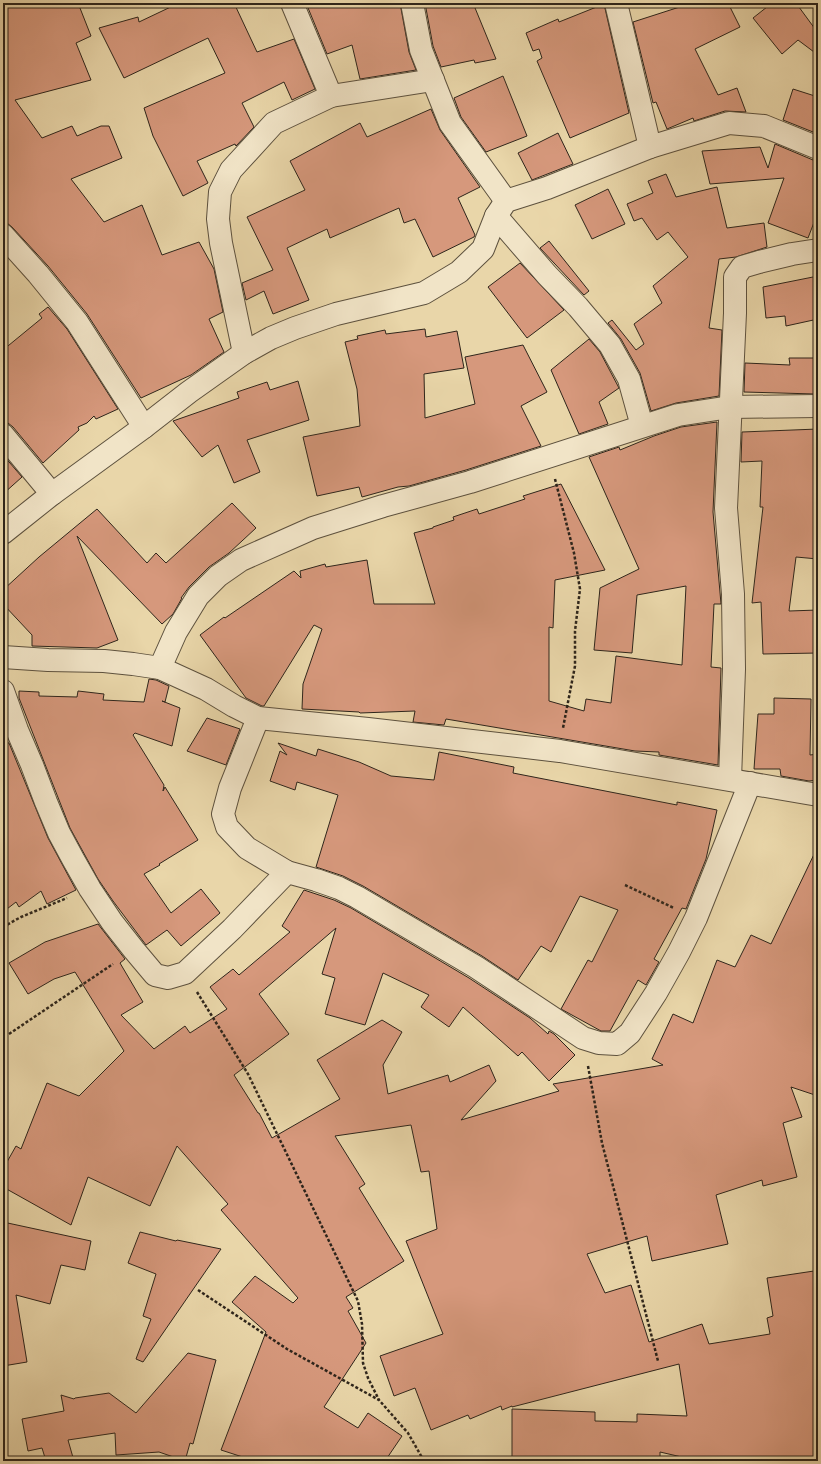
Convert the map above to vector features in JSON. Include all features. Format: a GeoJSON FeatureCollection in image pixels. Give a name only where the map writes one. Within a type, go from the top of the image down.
{"type":"FeatureCollection","features":[{"type":"Feature","properties":{"kind":"street"},"geometry":{"type":"LineString","coordinates":[[292,3],[331,96]]}},
{"type":"Feature","properties":{"kind":"street"},"geometry":{"type":"LineString","coordinates":[[412,3],[421,50],[450,123],[501,209],[547,275],[578,307],[610,345],[629,379],[642,426]]}},
{"type":"Feature","properties":{"kind":"street"},"geometry":{"type":"LineString","coordinates":[[616,3],[650,147]]}},
{"type":"Feature","properties":{"kind":"street"},"geometry":{"type":"LineString","coordinates":[[244,353],[221,243],[218,219],[220,192],[231,170],[274,123],[331,96],[433,80]]}},
{"type":"Feature","properties":{"kind":"street"},"geometry":{"type":"LineString","coordinates":[[3,533],[52,494],[244,353],[277,335],[336,314],[424,293],[459,272],[483,249],[501,209],[547,188],[650,147],[729,123],[764,126],[818,148]]}},
{"type":"Feature","properties":{"kind":"street"},"geometry":{"type":"LineString","coordinates":[[3,235],[38,274],[77,322],[144,427]]}},
{"type":"Feature","properties":{"kind":"street"},"geometry":{"type":"LineString","coordinates":[[258,718],[230,788],[223,814],[227,827],[247,848],[287,872],[339,888],[357,897],[476,967],[583,1038],[599,1043],[617,1044],[630,1033],[656,993],[696,918],[740,781],[734,669],[733,594],[726,508],[735,313],[735,277],[742,267],[792,254],[818,250]]}},
{"type":"Feature","properties":{"kind":"street"},"geometry":{"type":"LineString","coordinates":[[160,668],[176,632],[198,596],[218,576],[241,560],[313,528],[383,506],[470,482],[678,415],[730,407],[818,406]]}},
{"type":"Feature","properties":{"kind":"street"},"geometry":{"type":"LineString","coordinates":[[3,435],[52,494]]}},
{"type":"Feature","properties":{"kind":"street"},"geometry":{"type":"LineString","coordinates":[[3,657],[48,660],[104,661],[160,668],[206,689],[234,706],[258,718],[560,751],[818,795]]}},
{"type":"Feature","properties":{"kind":"street"},"geometry":{"type":"LineString","coordinates":[[3,690],[17,730],[59,833],[90,889],[112,922],[155,974],[168,978],[185,973],[232,930],[287,872]]}},
{"type":"Feature","properties":{"kind":"path"},"geometry":{"type":"LineString","coordinates":[[549,456],[574,553],[580,589],[575,631],[575,666],[560,751]]}},
{"type":"Feature","properties":{"kind":"path"},"geometry":{"type":"LineString","coordinates":[[625,885],[696,918]]}},
{"type":"Feature","properties":{"kind":"path"},"geometry":{"type":"LineString","coordinates":[[3,928],[20,917],[90,889]]}},
{"type":"Feature","properties":{"kind":"path"},"geometry":{"type":"LineString","coordinates":[[9,1034],[134,950]]}},
{"type":"Feature","properties":{"kind":"path"},"geometry":{"type":"LineString","coordinates":[[185,973],[248,1074],[358,1301],[362,1324],[363,1363],[368,1378],[379,1400],[408,1433],[424,1461]]}},
{"type":"Feature","properties":{"kind":"path"},"geometry":{"type":"LineString","coordinates":[[583,1038],[602,1143],[658,1361]]}},
{"type":"Feature","properties":{"kind":"path"},"geometry":{"type":"LineString","coordinates":[[198,1290],[287,1349],[379,1400]]}},
{"type":"Feature","properties":{"kind":"building"},"geometry":{"type":"Polygon","coordinates":[[[3,3],[78,3],[91,36],[76,43],[91,80],[15,100],[42,138],[72,126],[77,136],[101,126],[109,126],[122,158],[71,179],[104,222],[142,205],[162,255],[199,242],[214,269],[223,312],[209,319],[224,352],[191,375],[141,398],[87,314],[48,266],[12,227],[7,223],[3,223],[3,3]]]}},
{"type":"Feature","properties":{"kind":"building"},"geometry":{"type":"Polygon","coordinates":[[[179,3],[234,3],[257,52],[294,39],[315,89],[292,100],[284,82],[242,103],[254,127],[236,146],[235,144],[197,161],[208,183],[183,196],[153,136],[144,108],[225,73],[208,38],[124,78],[99,28],[138,17],[139,22],[179,3]]]}},
{"type":"Feature","properties":{"kind":"building"},"geometry":{"type":"Polygon","coordinates":[[[306,3],[400,3],[409,52],[416,70],[360,79],[352,45],[327,54],[306,3]]]}},
{"type":"Feature","properties":{"kind":"building"},"geometry":{"type":"Polygon","coordinates":[[[425,3],[473,3],[496,59],[475,63],[474,60],[441,67],[433,46],[425,3]]]}},
{"type":"Feature","properties":{"kind":"building"},"geometry":{"type":"Polygon","coordinates":[[[692,3],[728,3],[740,27],[695,49],[718,95],[737,88],[746,112],[725,111],[694,121],[693,118],[667,129],[656,102],[653,103],[633,22],[692,3]]]}},
{"type":"Feature","properties":{"kind":"building"},"geometry":{"type":"Polygon","coordinates":[[[772,3],[796,3],[818,33],[818,55],[798,40],[782,54],[753,18],[772,3]]]}},
{"type":"Feature","properties":{"kind":"building"},"geometry":{"type":"Polygon","coordinates":[[[604,4],[629,113],[570,138],[537,61],[542,58],[539,49],[533,51],[526,33],[558,19],[559,22],[604,4]]]}},
{"type":"Feature","properties":{"kind":"building"},"geometry":{"type":"Polygon","coordinates":[[[503,76],[527,136],[486,152],[461,117],[454,98],[503,76]]]}},
{"type":"Feature","properties":{"kind":"building"},"geometry":{"type":"Polygon","coordinates":[[[793,89],[818,97],[818,134],[783,120],[793,89]]]}},
{"type":"Feature","properties":{"kind":"building"},"geometry":{"type":"Polygon","coordinates":[[[431,109],[440,130],[480,187],[458,198],[475,235],[474,237],[433,257],[415,219],[404,223],[399,208],[330,238],[327,229],[287,248],[309,300],[273,314],[264,291],[246,300],[242,283],[273,270],[247,217],[305,190],[290,161],[360,123],[367,137],[431,109]]]}},
{"type":"Feature","properties":{"kind":"building"},"geometry":{"type":"Polygon","coordinates":[[[558,133],[573,164],[532,180],[518,153],[558,133]]]}},
{"type":"Feature","properties":{"kind":"building"},"geometry":{"type":"Polygon","coordinates":[[[775,144],[813,160],[818,160],[818,212],[808,238],[768,223],[784,178],[710,184],[702,151],[760,147],[768,168],[775,144]]]}},
{"type":"Feature","properties":{"kind":"building"},"geometry":{"type":"Polygon","coordinates":[[[666,174],[676,197],[717,187],[727,228],[764,223],[767,247],[736,257],[719,259],[709,328],[722,330],[719,396],[676,403],[651,411],[640,373],[621,339],[608,323],[612,320],[636,350],[644,344],[634,324],[662,303],[653,286],[688,257],[668,232],[657,240],[642,218],[634,221],[627,204],[653,193],[648,181],[666,174]]]}},
{"type":"Feature","properties":{"kind":"building"},"geometry":{"type":"Polygon","coordinates":[[[608,189],[625,224],[592,239],[575,205],[608,189]]]}},
{"type":"Feature","properties":{"kind":"building"},"geometry":{"type":"Polygon","coordinates":[[[549,241],[589,291],[584,295],[540,248],[549,241]]]}},
{"type":"Feature","properties":{"kind":"building"},"geometry":{"type":"Polygon","coordinates":[[[520,263],[564,310],[527,338],[488,287],[520,263]]]}},
{"type":"Feature","properties":{"kind":"building"},"geometry":{"type":"Polygon","coordinates":[[[818,276],[818,319],[786,326],[785,316],[766,318],[763,287],[818,276]]]}},
{"type":"Feature","properties":{"kind":"building"},"geometry":{"type":"Polygon","coordinates":[[[48,307],[67,329],[118,409],[96,419],[94,416],[87,423],[78,427],[79,430],[43,463],[13,427],[8,423],[3,423],[3,350],[42,318],[39,314],[48,307]]]}},
{"type":"Feature","properties":{"kind":"building"},"geometry":{"type":"Polygon","coordinates":[[[425,329],[426,337],[457,331],[464,368],[424,374],[425,418],[475,404],[465,357],[523,345],[547,392],[521,406],[541,446],[466,470],[362,497],[359,487],[317,496],[303,437],[360,426],[357,389],[345,342],[358,339],[357,336],[385,330],[386,334],[425,329]]]}},
{"type":"Feature","properties":{"kind":"building"},"geometry":{"type":"Polygon","coordinates":[[[589,339],[600,352],[619,388],[599,402],[608,424],[579,434],[551,370],[589,339]]]}},
{"type":"Feature","properties":{"kind":"building"},"geometry":{"type":"Polygon","coordinates":[[[789,358],[815,358],[815,394],[744,392],[745,363],[790,365],[789,358]]]}},
{"type":"Feature","properties":{"kind":"building"},"geometry":{"type":"Polygon","coordinates":[[[298,381],[309,420],[247,440],[260,472],[234,483],[218,445],[202,457],[173,421],[239,398],[237,392],[267,382],[270,390],[298,381]]]}},
{"type":"Feature","properties":{"kind":"building"},"geometry":{"type":"Polygon","coordinates":[[[717,422],[713,512],[721,604],[714,604],[711,667],[721,668],[718,765],[659,755],[659,752],[635,751],[446,719],[444,725],[413,722],[415,711],[360,713],[302,709],[303,684],[322,629],[314,625],[264,706],[262,706],[246,698],[200,635],[224,617],[225,618],[294,571],[301,578],[300,571],[325,564],[326,567],[367,560],[374,604],[435,604],[414,533],[454,520],[453,517],[477,509],[479,514],[525,499],[523,496],[561,484],[605,570],[555,580],[553,628],[549,627],[549,701],[584,711],[586,699],[611,703],[616,656],[682,665],[686,586],[637,595],[632,653],[594,650],[600,588],[639,569],[589,457],[619,447],[620,450],[681,427],[717,422]]]}},
{"type":"Feature","properties":{"kind":"building"},"geometry":{"type":"Polygon","coordinates":[[[818,429],[818,559],[796,557],[789,611],[818,610],[818,653],[763,654],[761,602],[752,603],[763,507],[760,507],[762,461],[741,462],[742,432],[818,429]]]}},
{"type":"Feature","properties":{"kind":"building"},"geometry":{"type":"Polygon","coordinates":[[[3,455],[22,477],[3,494],[3,455]]]}},
{"type":"Feature","properties":{"kind":"building"},"geometry":{"type":"Polygon","coordinates":[[[232,503],[256,528],[229,553],[209,567],[189,587],[181,598],[173,614],[162,624],[77,536],[118,640],[97,648],[32,646],[32,635],[3,604],[3,590],[39,557],[97,509],[147,563],[156,553],[166,563],[232,503]]]}},
{"type":"Feature","properties":{"kind":"building"},"geometry":{"type":"Polygon","coordinates":[[[149,679],[156,680],[169,686],[165,702],[162,701],[180,708],[172,746],[135,733],[133,735],[164,785],[163,791],[165,787],[198,840],[144,874],[171,913],[201,889],[220,913],[181,946],[167,930],[146,945],[98,879],[70,828],[19,698],[19,691],[39,692],[39,696],[77,697],[78,691],[104,694],[103,700],[144,702],[149,679]]]}},
{"type":"Feature","properties":{"kind":"building"},"geometry":{"type":"Polygon","coordinates":[[[774,698],[811,699],[810,755],[818,754],[818,780],[809,781],[781,776],[780,769],[754,769],[758,714],[774,714],[774,698]]]}},
{"type":"Feature","properties":{"kind":"building"},"geometry":{"type":"Polygon","coordinates":[[[207,718],[240,729],[226,765],[187,751],[207,718]]]}},
{"type":"Feature","properties":{"kind":"building"},"geometry":{"type":"Polygon","coordinates":[[[3,742],[9,743],[48,838],[76,890],[47,904],[41,891],[19,907],[16,902],[3,912],[3,742]]]}},
{"type":"Feature","properties":{"kind":"building"},"geometry":{"type":"Polygon","coordinates":[[[278,743],[316,756],[318,749],[359,762],[391,776],[434,780],[439,752],[514,767],[513,773],[677,805],[677,802],[717,810],[706,859],[686,909],[682,908],[654,959],[659,962],[646,985],[638,980],[610,1031],[601,1031],[561,1009],[588,960],[592,962],[618,910],[580,896],[551,952],[541,946],[518,980],[482,956],[363,886],[343,876],[316,867],[338,795],[297,782],[295,790],[270,781],[280,751],[287,755],[278,743]]]}},
{"type":"Feature","properties":{"kind":"building"},"geometry":{"type":"Polygon","coordinates":[[[818,846],[818,1096],[791,1087],[802,1117],[783,1123],[797,1177],[763,1186],[762,1180],[716,1195],[728,1244],[652,1261],[647,1236],[587,1254],[605,1293],[631,1285],[649,1342],[702,1324],[709,1344],[770,1334],[767,1318],[773,1316],[767,1278],[814,1271],[818,1293],[818,1461],[699,1461],[660,1452],[660,1461],[585,1459],[585,1461],[512,1461],[512,1409],[595,1412],[595,1421],[637,1422],[637,1414],[687,1416],[679,1364],[512,1406],[502,1410],[501,1406],[470,1419],[468,1415],[431,1430],[415,1388],[394,1396],[380,1356],[443,1334],[406,1241],[437,1229],[429,1171],[421,1172],[411,1125],[335,1136],[365,1184],[359,1188],[404,1261],[346,1297],[353,1308],[348,1311],[366,1343],[324,1407],[358,1428],[368,1413],[402,1436],[385,1461],[255,1461],[221,1450],[266,1332],[232,1302],[255,1276],[293,1303],[298,1298],[221,1210],[228,1204],[177,1146],[150,1206],[88,1177],[71,1225],[3,1187],[3,1169],[16,1146],[21,1149],[47,1083],[79,1096],[124,1051],[75,972],[54,979],[28,994],[9,963],[45,942],[98,924],[125,959],[120,963],[143,1002],[121,1015],[154,1049],[185,1026],[190,1033],[227,1009],[210,987],[233,969],[239,975],[290,932],[282,926],[304,890],[334,900],[351,908],[469,978],[530,1018],[548,1034],[549,1031],[554,1034],[575,1055],[549,1081],[522,1052],[518,1056],[463,1007],[449,1027],[421,1007],[429,995],[383,973],[365,1025],[325,1014],[335,978],[322,974],[336,928],[259,994],[289,1034],[234,1075],[259,1113],[272,1138],[340,1099],[317,1060],[382,1020],[402,1032],[383,1065],[388,1094],[448,1075],[450,1082],[489,1065],[496,1081],[461,1120],[559,1091],[553,1084],[663,1065],[652,1059],[673,1014],[693,1023],[717,960],[735,967],[751,935],[771,944],[818,846]]]}},
{"type":"Feature","properties":{"kind":"building"},"geometry":{"type":"Polygon","coordinates":[[[3,1222],[91,1241],[85,1270],[61,1265],[50,1304],[16,1295],[27,1362],[3,1366],[3,1222]]]}},
{"type":"Feature","properties":{"kind":"building"},"geometry":{"type":"Polygon","coordinates":[[[140,1232],[176,1241],[221,1249],[143,1362],[136,1359],[151,1319],[143,1316],[156,1274],[128,1263],[140,1232]]]}},
{"type":"Feature","properties":{"kind":"building"},"geometry":{"type":"Polygon","coordinates":[[[188,1353],[216,1360],[193,1444],[190,1443],[185,1461],[159,1452],[116,1455],[115,1433],[68,1440],[74,1461],[46,1461],[42,1448],[28,1451],[22,1419],[64,1411],[61,1395],[74,1399],[109,1393],[136,1413],[188,1353]]]}}]}
